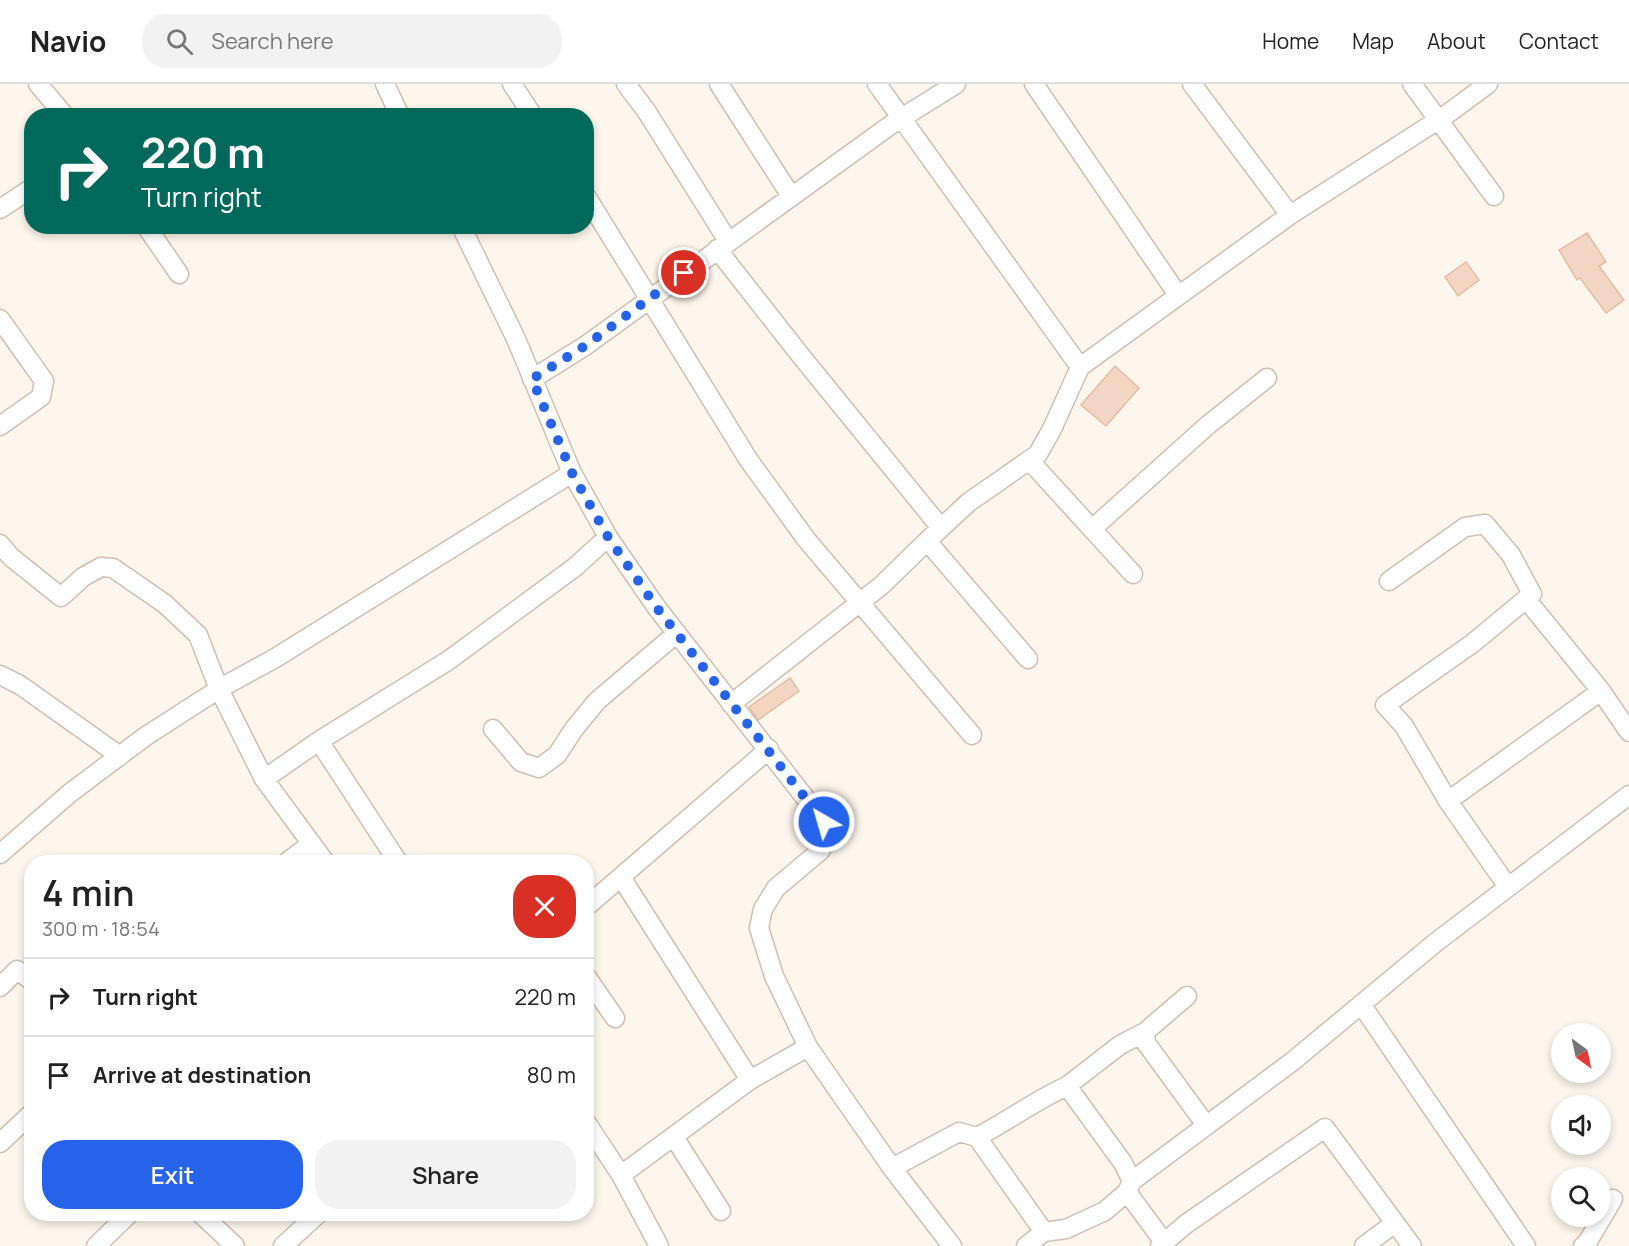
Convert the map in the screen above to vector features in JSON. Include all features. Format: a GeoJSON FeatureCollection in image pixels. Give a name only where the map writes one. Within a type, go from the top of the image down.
{"type":"FeatureCollection","features":[{"type":"Feature","properties":{"kind":"street"},"geometry":{"type":"LineString","coordinates":[[38,84],[58,108]]}},
{"type":"Feature","properties":{"kind":"street"},"geometry":{"type":"LineString","coordinates":[[385,84],[396,108]]}},
{"type":"Feature","properties":{"kind":"street"},"geometry":{"type":"LineString","coordinates":[[512,84],[528,108]]}},
{"type":"Feature","properties":{"kind":"street"},"geometry":{"type":"LineString","coordinates":[[626,84],[647,112],[722,245],[801,356],[941,528]]}},
{"type":"Feature","properties":{"kind":"street"},"geometry":{"type":"LineString","coordinates":[[719,84],[791,196]]}},
{"type":"Feature","properties":{"kind":"street"},"geometry":{"type":"LineString","coordinates":[[877,84],[1080,367]]}},
{"type":"Feature","properties":{"kind":"street"},"geometry":{"type":"LineString","coordinates":[[532,379],[585,346],[722,245],[900,119],[956,84]]}},
{"type":"Feature","properties":{"kind":"street"},"geometry":{"type":"LineString","coordinates":[[1034,84],[1178,295]]}},
{"type":"Feature","properties":{"kind":"street"},"geometry":{"type":"LineString","coordinates":[[1192,84],[1290,215]]}},
{"type":"Feature","properties":{"kind":"street"},"geometry":{"type":"LineString","coordinates":[[1412,84],[1494,196]]}},
{"type":"Feature","properties":{"kind":"street"},"geometry":{"type":"LineString","coordinates":[[731,704],[882,585],[969,502],[1038,454],[1080,367],[1290,215],[1438,120],[1488,84]]}},
{"type":"Feature","properties":{"kind":"street"},"geometry":{"type":"LineString","coordinates":[[0,209],[24,193]]}},
{"type":"Feature","properties":{"kind":"street"},"geometry":{"type":"LineString","coordinates":[[594,209],[748,459],[806,539],[972,735]]}},
{"type":"Feature","properties":{"kind":"street"},"geometry":{"type":"LineString","coordinates":[[152,234],[179,274]]}},
{"type":"Feature","properties":{"kind":"street"},"geometry":{"type":"LineString","coordinates":[[464,234],[516,339],[572,473],[608,537],[676,633],[824,822],[830,836],[820,851],[776,888],[763,909],[759,927],[774,976],[808,1047],[892,1168],[952,1246]]}},
{"type":"Feature","properties":{"kind":"street"},"geometry":{"type":"LineString","coordinates":[[0,319],[44,381],[41,397],[0,426]]}},
{"type":"Feature","properties":{"kind":"street"},"geometry":{"type":"LineString","coordinates":[[1092,529],[1208,425],[1267,378]]}},
{"type":"Feature","properties":{"kind":"street"},"geometry":{"type":"LineString","coordinates":[[1029,460],[1133,574]]}},
{"type":"Feature","properties":{"kind":"street"},"geometry":{"type":"LineString","coordinates":[[0,854],[70,793],[146,736],[219,689],[278,657],[572,473]]}},
{"type":"Feature","properties":{"kind":"street"},"geometry":{"type":"LineString","coordinates":[[1389,581],[1465,527],[1485,524],[1511,555],[1532,594],[1473,643],[1385,705],[1404,726],[1448,801],[1508,887]]}},
{"type":"Feature","properties":{"kind":"street"},"geometry":{"type":"LineString","coordinates":[[264,779],[319,741],[449,660],[575,567],[608,537]]}},
{"type":"Feature","properties":{"kind":"street"},"geometry":{"type":"LineString","coordinates":[[927,541],[1028,659]]}},
{"type":"Feature","properties":{"kind":"street"},"geometry":{"type":"LineString","coordinates":[[4,556],[62,597],[83,577],[101,567],[113,568],[165,604],[198,635],[219,689],[264,779],[320,855]]}},
{"type":"Feature","properties":{"kind":"street"},"geometry":{"type":"LineString","coordinates":[[1526,599],[1600,691],[1629,732]]}},
{"type":"Feature","properties":{"kind":"street"},"geometry":{"type":"LineString","coordinates":[[493,729],[521,762],[539,768],[557,755],[574,729],[597,701],[676,633]]}},
{"type":"Feature","properties":{"kind":"street"},"geometry":{"type":"LineString","coordinates":[[0,675],[20,685],[120,756]]}},
{"type":"Feature","properties":{"kind":"street"},"geometry":{"type":"LineString","coordinates":[[1448,801],[1600,691]]}},
{"type":"Feature","properties":{"kind":"street"},"geometry":{"type":"LineString","coordinates":[[319,741],[393,855]]}},
{"type":"Feature","properties":{"kind":"street"},"geometry":{"type":"LineString","coordinates":[[594,900],[769,749]]}},
{"type":"Feature","properties":{"kind":"street"},"geometry":{"type":"LineString","coordinates":[[1026,1246],[1044,1232],[1066,1229],[1105,1211],[1129,1187],[1206,1125],[1293,1061],[1434,943],[1629,795]]}},
{"type":"Feature","properties":{"kind":"street"},"geometry":{"type":"LineString","coordinates":[[296,855],[311,844]]}},
{"type":"Feature","properties":{"kind":"street"},"geometry":{"type":"LineString","coordinates":[[621,877],[750,1080]]}},
{"type":"Feature","properties":{"kind":"street"},"geometry":{"type":"LineString","coordinates":[[0,987],[17,970],[24,975]]}},
{"type":"Feature","properties":{"kind":"street"},"geometry":{"type":"LineString","coordinates":[[594,988],[615,1018]]}},
{"type":"Feature","properties":{"kind":"street"},"geometry":{"type":"LineString","coordinates":[[977,1137],[1006,1122],[1042,1097],[1067,1086],[1120,1045],[1145,1032],[1187,996]]}},
{"type":"Feature","properties":{"kind":"street"},"geometry":{"type":"LineString","coordinates":[[1361,1004],[1526,1246]]}},
{"type":"Feature","properties":{"kind":"street"},"geometry":{"type":"LineString","coordinates":[[1145,1032],[1146,1043],[1206,1125]]}},
{"type":"Feature","properties":{"kind":"street"},"geometry":{"type":"LineString","coordinates":[[621,1175],[750,1080],[808,1047]]}},
{"type":"Feature","properties":{"kind":"street"},"geometry":{"type":"LineString","coordinates":[[1067,1086],[1123,1163],[1129,1187],[1162,1244],[1186,1224],[1325,1128],[1412,1246]]}},
{"type":"Feature","properties":{"kind":"street"},"geometry":{"type":"LineString","coordinates":[[0,1143],[24,1120]]}},
{"type":"Feature","properties":{"kind":"street"},"geometry":{"type":"LineString","coordinates":[[892,1168],[959,1132],[977,1137],[1044,1232]]}},
{"type":"Feature","properties":{"kind":"street"},"geometry":{"type":"LineString","coordinates":[[594,1134],[621,1175],[659,1246]]}},
{"type":"Feature","properties":{"kind":"street"},"geometry":{"type":"LineString","coordinates":[[674,1137],[722,1211]]}},
{"type":"Feature","properties":{"kind":"street"},"geometry":{"type":"LineString","coordinates":[[1583,1246],[1587,1244],[1613,1199]]}},
{"type":"Feature","properties":{"kind":"street"},"geometry":{"type":"LineString","coordinates":[[96,1246],[122,1221]]}},
{"type":"Feature","properties":{"kind":"street"},"geometry":{"type":"LineString","coordinates":[[208,1221],[235,1246]]}},
{"type":"Feature","properties":{"kind":"street"},"geometry":{"type":"LineString","coordinates":[[283,1246],[310,1221]]}},
{"type":"Feature","properties":{"kind":"street"},"geometry":{"type":"LineString","coordinates":[[1364,1246],[1395,1223]]}},
{"type":"Feature","properties":{"kind":"building"},"geometry":{"type":"Polygon","coordinates":[[[1587,233],[1606,262],[1599,266],[1624,300],[1606,313],[1580,278],[1577,280],[1559,250],[1587,233]]]}},
{"type":"Feature","properties":{"kind":"building"},"geometry":{"type":"Polygon","coordinates":[[[1466,262],[1479,280],[1458,296],[1445,277],[1466,262]]]}},
{"type":"Feature","properties":{"kind":"building"},"geometry":{"type":"Polygon","coordinates":[[[1115,366],[1139,388],[1106,426],[1081,405],[1115,366]]]}},
{"type":"Feature","properties":{"kind":"building"},"geometry":{"type":"Polygon","coordinates":[[[790,678],[799,691],[758,720],[749,707],[790,678]]]}},
{"type":"Feature","properties":{"kind":"route"},"geometry":{"type":"LineString","coordinates":[[684,273],[585,346],[532,379],[572,473],[608,537],[657,608],[824,822]]}}]}
